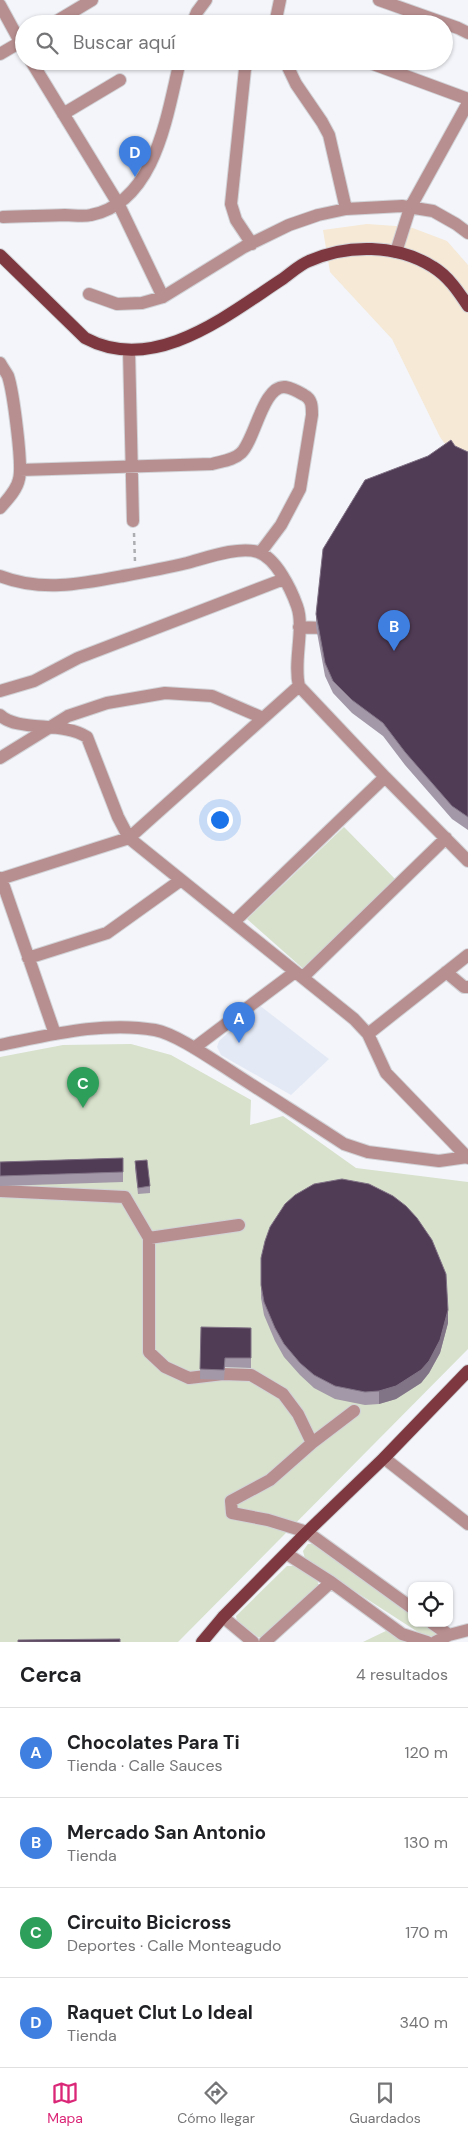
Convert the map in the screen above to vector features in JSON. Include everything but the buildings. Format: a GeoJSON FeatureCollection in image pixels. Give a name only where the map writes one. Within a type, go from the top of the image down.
{"type":"FeatureCollection","features":[{"type":"Feature","properties":{"kind":"main road"},"geometry":{"type":"LineString","coordinates":[[0,254],[85,338],[98,345],[129,350],[153,347],[188,338],[223,318],[307,262],[333,253],[372,248],[416,257],[434,268],[454,285],[468,306]]}},
{"type":"Feature","properties":{"kind":"main road"},"geometry":{"type":"LineString","coordinates":[[202,1642],[223,1617],[384,1458],[468,1371]]}},
{"type":"Feature","properties":{"kind":"street"},"geometry":{"type":"LineString","coordinates":[[67,15],[92,0]]}},
{"type":"Feature","properties":{"kind":"street"},"geometry":{"type":"LineString","coordinates":[[196,15],[206,0]]}},
{"type":"Feature","properties":{"kind":"street"},"geometry":{"type":"LineString","coordinates":[[277,15],[280,0]]}},
{"type":"Feature","properties":{"kind":"street"},"geometry":{"type":"LineString","coordinates":[[379,0],[421,15]]}},
{"type":"Feature","properties":{"kind":"street"},"geometry":{"type":"LineString","coordinates":[[0,5],[15,32]]}},
{"type":"Feature","properties":{"kind":"street"},"geometry":{"type":"LineString","coordinates":[[453,26],[468,33]]}},
{"type":"Feature","properties":{"kind":"street"},"geometry":{"type":"LineString","coordinates":[[0,54],[15,47]]}},
{"type":"Feature","properties":{"kind":"street"},"geometry":{"type":"LineString","coordinates":[[36,70],[119,205],[163,297]]}},
{"type":"Feature","properties":{"kind":"street"},"geometry":{"type":"LineString","coordinates":[[3,216],[91,215],[119,205],[137,187],[151,163],[166,123],[178,70]]}},
{"type":"Feature","properties":{"kind":"street"},"geometry":{"type":"LineString","coordinates":[[245,70],[231,204],[236,220],[252,244]]}},
{"type":"Feature","properties":{"kind":"street"},"geometry":{"type":"LineString","coordinates":[[289,70],[296,84],[329,135],[346,209]]}},
{"type":"Feature","properties":{"kind":"street"},"geometry":{"type":"LineString","coordinates":[[389,70],[468,99]]}},
{"type":"Feature","properties":{"kind":"street"},"geometry":{"type":"LineString","coordinates":[[63,114],[120,80]]}},
{"type":"Feature","properties":{"kind":"street"},"geometry":{"type":"LineString","coordinates":[[396,252],[410,208],[468,103]]}},
{"type":"Feature","properties":{"kind":"street"},"geometry":{"type":"LineString","coordinates":[[89,294],[117,304],[142,303],[163,297],[252,244],[289,225],[318,215],[346,209],[402,206],[433,211],[468,233]]}},
{"type":"Feature","properties":{"kind":"street"},"geometry":{"type":"LineString","coordinates":[[129,350],[133,521]]}},
{"type":"Feature","properties":{"kind":"street"},"geometry":{"type":"LineString","coordinates":[[0,363],[8,376],[13,400],[20,470],[20,479],[12,494],[0,508]]}},
{"type":"Feature","properties":{"kind":"street"},"geometry":{"type":"LineString","coordinates":[[20,470],[212,464],[234,458],[243,452],[269,397],[276,389],[286,387],[306,396],[312,403],[312,415],[300,489],[281,525],[260,553]]}},
{"type":"Feature","properties":{"kind":"street"},"geometry":{"type":"LineString","coordinates":[[0,576],[18,583],[51,586],[77,584],[135,574],[246,550],[260,553],[275,566],[284,579],[298,608],[299,627],[296,673],[300,686],[385,777],[468,861]]}},
{"type":"Feature","properties":{"kind":"street"},"geometry":{"type":"LineString","coordinates":[[0,691],[34,682],[78,658],[284,579]]}},
{"type":"Feature","properties":{"kind":"street"},"geometry":{"type":"LineString","coordinates":[[299,627],[322,628],[337,619],[336,638]]}},
{"type":"Feature","properties":{"kind":"street"},"geometry":{"type":"LineString","coordinates":[[54,1034],[0,879],[129,838],[300,686]]}},
{"type":"Feature","properties":{"kind":"street"},"geometry":{"type":"LineString","coordinates":[[0,758],[68,716],[107,703],[165,693],[212,696],[263,718]]}},
{"type":"Feature","properties":{"kind":"street"},"geometry":{"type":"LineString","coordinates":[[0,715],[13,723],[69,728],[87,736],[118,817],[129,838],[354,1019],[368,1034],[386,1073],[468,1156]]}},
{"type":"Feature","properties":{"kind":"street"},"geometry":{"type":"LineString","coordinates":[[234,922],[385,777]]}},
{"type":"Feature","properties":{"kind":"street"},"geometry":{"type":"LineString","coordinates":[[194,1048],[299,974],[446,838]]}},
{"type":"Feature","properties":{"kind":"street"},"geometry":{"type":"LineString","coordinates":[[28,958],[108,933],[181,880]]}},
{"type":"Feature","properties":{"kind":"street"},"geometry":{"type":"LineString","coordinates":[[368,1034],[468,955]]}},
{"type":"Feature","properties":{"kind":"street"},"geometry":{"type":"LineString","coordinates":[[446,972],[464,987],[468,987]]}},
{"type":"Feature","properties":{"kind":"street"},"geometry":{"type":"LineString","coordinates":[[0,1045],[54,1034],[133,1028],[157,1031],[194,1048],[344,1144],[368,1152],[440,1161],[468,1156]]}},
{"type":"Feature","properties":{"kind":"street"},"geometry":{"type":"LineString","coordinates":[[0,1192],[125,1197],[148,1238],[148,1352],[165,1367],[189,1378],[224,1374],[251,1375],[283,1394],[298,1414],[312,1443]]}},
{"type":"Feature","properties":{"kind":"street"},"geometry":{"type":"LineString","coordinates":[[148,1238],[239,1225]]}},
{"type":"Feature","properties":{"kind":"street"},"geometry":{"type":"LineString","coordinates":[[354,1411],[312,1443],[270,1480],[231,1501],[232,1514],[268,1520],[307,1532],[408,1605]]}},
{"type":"Feature","properties":{"kind":"street"},"geometry":{"type":"LineString","coordinates":[[384,1458],[468,1524]]}},
{"type":"Feature","properties":{"kind":"street"},"geometry":{"type":"LineString","coordinates":[[287,1554],[331,1582],[402,1634],[427,1642]]}},
{"type":"Feature","properties":{"kind":"street"},"geometry":{"type":"LineString","coordinates":[[265,1642],[331,1582]]}},
{"type":"Feature","properties":{"kind":"street"},"geometry":{"type":"LineString","coordinates":[[223,1617],[253,1642]]}},
{"type":"Feature","properties":{"kind":"street"},"geometry":{"type":"LineString","coordinates":[[438,1627],[449,1635]]}},
{"type":"Feature","properties":{"kind":"street"},"geometry":{"type":"LineString","coordinates":[[435,1642],[449,1635],[468,1630]]}},
{"type":"Feature","properties":{"kind":"street"},"geometry":{"type":"LineString","coordinates":[[465,1642],[468,1638]]}},
{"type":"Feature","properties":{"kind":"path"},"geometry":{"type":"LineString","coordinates":[[133,521],[135,574]]}},
{"type":"Feature","properties":{"kind":"shaded area"},"geometry":{"type":"Polygon","coordinates":[[[367,224],[410,227],[447,241],[468,265],[468,465],[455,458],[440,437],[392,339],[330,272],[323,230],[367,224]]]}},
{"type":"Feature","properties":{"kind":"shaded area"},"geometry":{"type":"Polygon","coordinates":[[[259,1005],[329,1059],[291,1095],[221,1055],[217,1047],[219,1041],[259,1005]]]}},
{"type":"Feature","properties":{"kind":"green space"},"geometry":{"type":"Polygon","coordinates":[[[344,827],[398,882],[308,973],[247,919],[344,827]]]}},
{"type":"Feature","properties":{"kind":"green space"},"geometry":{"type":"Polygon","coordinates":[[[131,1044],[171,1055],[251,1100],[250,1125],[283,1116],[356,1168],[468,1182],[468,1349],[178,1642],[0,1642],[0,1057],[63,1045],[131,1044]]]}},
{"type":"Feature","properties":{"kind":"green space"},"geometry":{"type":"Polygon","coordinates":[[[308,1544],[317,1544],[408,1610],[408,1626],[305,1559],[303,1551],[308,1544]]]}},
{"type":"Feature","properties":{"kind":"green space"},"geometry":{"type":"Polygon","coordinates":[[[287,1566],[298,1566],[317,1579],[319,1587],[263,1638],[258,1637],[237,1621],[236,1616],[287,1566]]]}},
{"type":"Feature","properties":{"kind":"green space"},"geometry":{"type":"Polygon","coordinates":[[[410,1627],[431,1627],[436,1631],[435,1637],[421,1634],[410,1627]]]}},
{"type":"Feature","properties":{"kind":"green space"},"geometry":{"type":"Polygon","coordinates":[[[392,1628],[415,1642],[363,1642],[392,1628]]]}},
{"type":"Feature","properties":{"kind":"place","name":"Raquet Clut Lo Ideal"},"geometry":{"type":"Point","coordinates":[135,177]}},
{"type":"Feature","properties":{"kind":"place","name":"Mercado San Antonio"},"geometry":{"type":"Point","coordinates":[394,651]}},
{"type":"Feature","properties":{"kind":"place","name":"Chocolates Para Ti"},"geometry":{"type":"Point","coordinates":[239,1043]}},
{"type":"Feature","properties":{"kind":"place","name":"Circuito Bicicross"},"geometry":{"type":"Point","coordinates":[83,1108]}}]}
